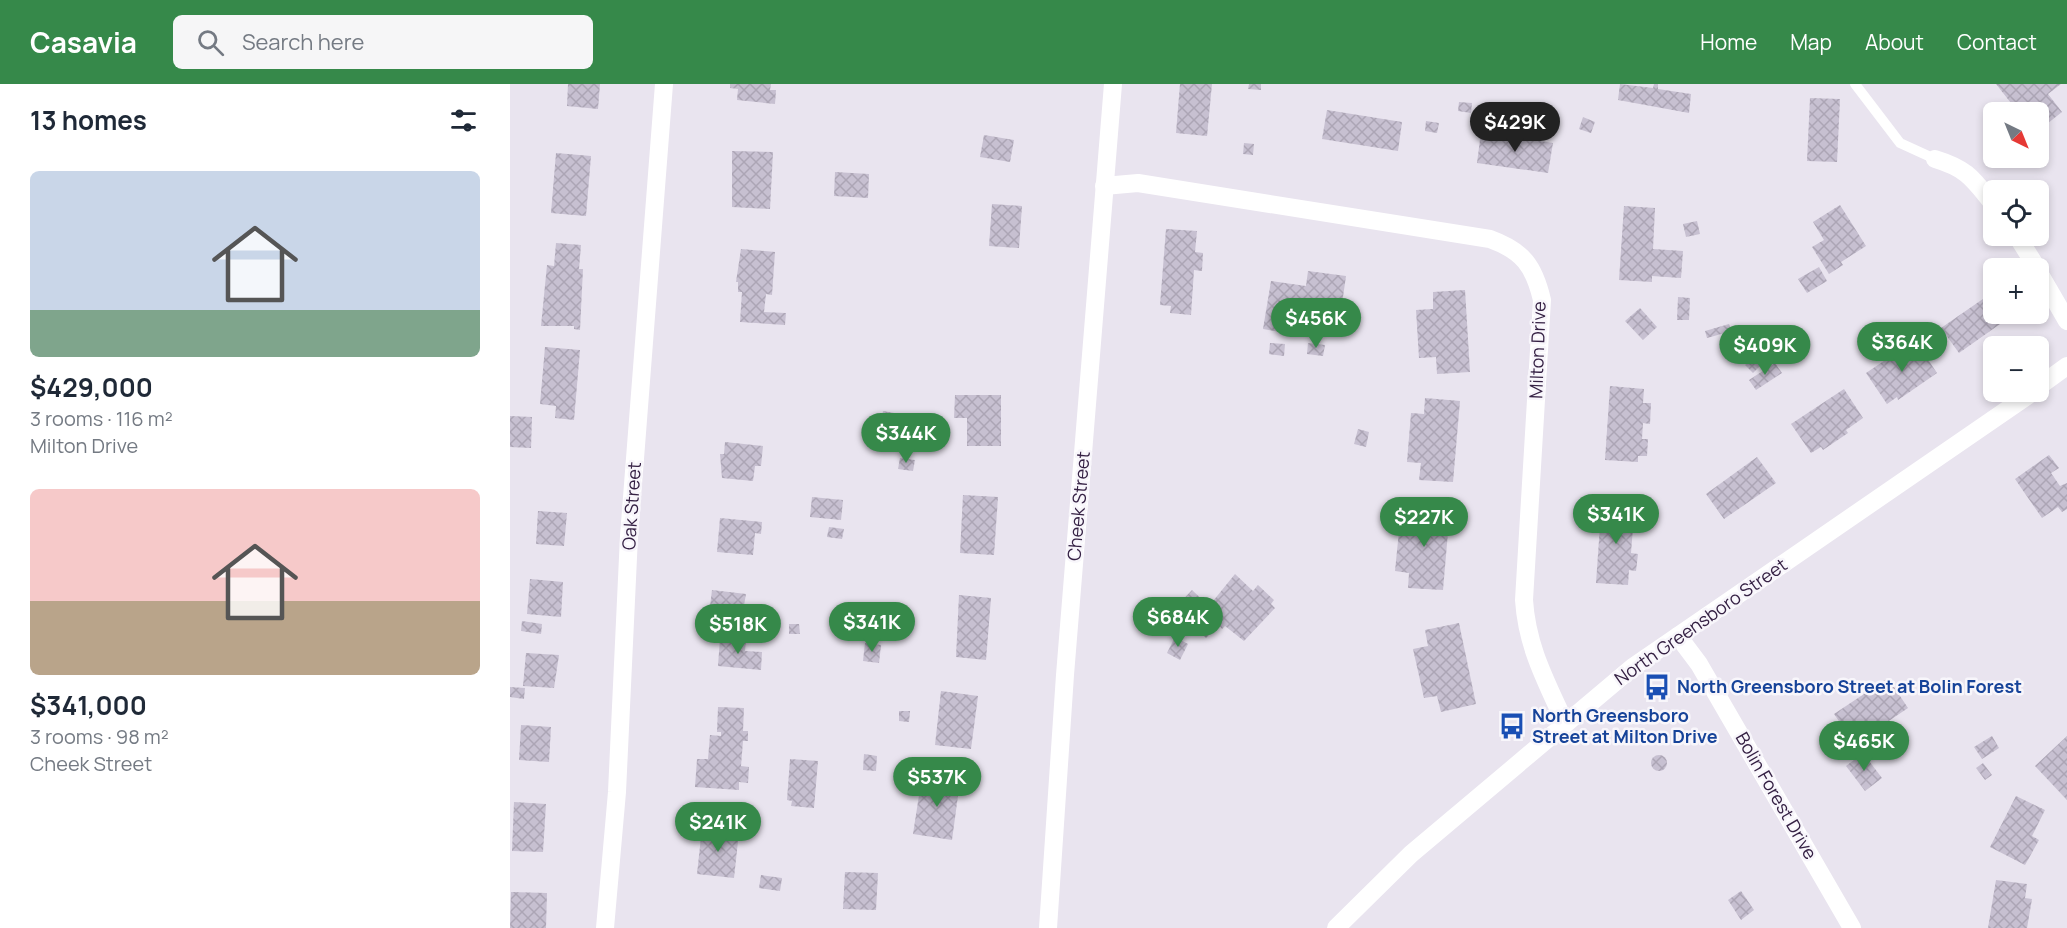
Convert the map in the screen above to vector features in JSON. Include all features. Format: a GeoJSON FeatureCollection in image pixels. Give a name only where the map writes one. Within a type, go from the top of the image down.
{"type":"FeatureCollection","features":[{"type":"Feature","properties":{"kind":"street","name":"Oak Street"},"geometry":{"type":"LineString","coordinates":[[604,928],[617,792],[629,536],[664,84]]}},
{"type":"Feature","properties":{"kind":"street","name":"Cheek Street"},"geometry":{"type":"LineString","coordinates":[[1048,928],[1064,687],[1113,84]]}},
{"type":"Feature","properties":{"kind":"street"},"geometry":{"type":"LineString","coordinates":[[1935,159],[1958,166],[1972,177],[1983,191]]}},
{"type":"Feature","properties":{"kind":"street","name":"Milton Drive"},"geometry":{"type":"LineString","coordinates":[[1104,186],[1138,183],[1490,239],[1508,246],[1526,261],[1536,277],[1542,300],[1524,600],[1526,628],[1534,656],[1565,723]]}},
{"type":"Feature","properties":{"kind":"street"},"geometry":{"type":"LineString","coordinates":[[2049,289],[2067,321]]}},
{"type":"Feature","properties":{"kind":"street"},"geometry":{"type":"LineString","coordinates":[[2049,379],[2067,366]]}},
{"type":"Feature","properties":{"kind":"street","name":"North Greensboro Street"},"geometry":{"type":"LineString","coordinates":[[1336,928],[1411,854],[1633,667],[2018,402]]}},
{"type":"Feature","properties":{"kind":"street","name":"Bolin Forest Drive"},"geometry":{"type":"LineString","coordinates":[[1678,636],[1699,664],[1852,928]]}},
{"type":"Feature","properties":{"kind":"lane"},"geometry":{"type":"LineString","coordinates":[[1855,84],[1900,143],[1935,159]]}},
{"type":"Feature","properties":{"kind":"building"},"geometry":{"type":"Polygon","coordinates":[[[568,84],[600,84],[598,109],[567,106],[568,84]]]}},
{"type":"Feature","properties":{"kind":"building"},"geometry":{"type":"Polygon","coordinates":[[[730,84],[771,84],[770,90],[776,90],[775,104],[737,100],[738,89],[730,88],[730,84]]]}},
{"type":"Feature","properties":{"kind":"building"},"geometry":{"type":"Polygon","coordinates":[[[1180,84],[1212,84],[1207,136],[1176,133],[1180,84]]]}},
{"type":"Feature","properties":{"kind":"building"},"geometry":{"type":"Polygon","coordinates":[[[1249,84],[1261,84],[1261,90],[1248,89],[1249,84]]]}},
{"type":"Feature","properties":{"kind":"building"},"geometry":{"type":"Polygon","coordinates":[[[1620,84],[1653,88],[1654,84],[1658,84],[1658,89],[1691,94],[1689,113],[1618,100],[1620,84]]]}},
{"type":"Feature","properties":{"kind":"building"},"geometry":{"type":"Polygon","coordinates":[[[1996,84],[2061,84],[2048,94],[2062,112],[2049,122],[2049,102],[2010,102],[1996,84]]]}},
{"type":"Feature","properties":{"kind":"building"},"geometry":{"type":"Polygon","coordinates":[[[1810,98],[1840,99],[1837,162],[1807,161],[1810,98]]]}},
{"type":"Feature","properties":{"kind":"building"},"geometry":{"type":"Polygon","coordinates":[[[1459,102],[1472,103],[1471,113],[1458,111],[1459,102]]]}},
{"type":"Feature","properties":{"kind":"building"},"geometry":{"type":"Polygon","coordinates":[[[1327,110],[1402,122],[1398,151],[1322,139],[1327,110]]]}},
{"type":"Feature","properties":{"kind":"building"},"geometry":{"type":"Polygon","coordinates":[[[1583,117],[1595,122],[1591,133],[1579,129],[1583,117]]]}},
{"type":"Feature","properties":{"kind":"building"},"geometry":{"type":"Polygon","coordinates":[[[1426,121],[1439,123],[1437,133],[1425,131],[1426,121]]]}},
{"type":"Feature","properties":{"kind":"building"},"geometry":{"type":"Polygon","coordinates":[[[1481,132],[1553,143],[1548,173],[1477,163],[1481,132]]]}},
{"type":"Feature","properties":{"kind":"building"},"geometry":{"type":"Polygon","coordinates":[[[984,135],[1014,140],[1010,162],[980,157],[984,135]]]}},
{"type":"Feature","properties":{"kind":"building"},"geometry":{"type":"Polygon","coordinates":[[[1244,143],[1254,144],[1253,155],[1243,154],[1244,143]]]}},
{"type":"Feature","properties":{"kind":"building"},"geometry":{"type":"Polygon","coordinates":[[[732,151],[773,152],[770,209],[732,207],[732,151]]]}},
{"type":"Feature","properties":{"kind":"building"},"geometry":{"type":"Polygon","coordinates":[[[556,153],[591,156],[586,216],[551,213],[556,153]]]}},
{"type":"Feature","properties":{"kind":"building"},"geometry":{"type":"Polygon","coordinates":[[[835,172],[869,174],[868,198],[834,196],[835,172]]]}},
{"type":"Feature","properties":{"kind":"building"},"geometry":{"type":"Polygon","coordinates":[[[992,204],[1022,206],[1019,248],[989,246],[992,204]]]}},
{"type":"Feature","properties":{"kind":"building"},"geometry":{"type":"Polygon","coordinates":[[[1840,205],[1866,246],[1841,262],[1843,265],[1829,274],[1812,247],[1824,240],[1813,222],[1840,205]]]}},
{"type":"Feature","properties":{"kind":"building"},"geometry":{"type":"Polygon","coordinates":[[[1624,206],[1655,208],[1653,249],[1683,251],[1681,278],[1652,276],[1652,282],[1619,280],[1624,206]]]}},
{"type":"Feature","properties":{"kind":"building"},"geometry":{"type":"Polygon","coordinates":[[[1697,221],[1700,234],[1686,237],[1683,224],[1697,221]]]}},
{"type":"Feature","properties":{"kind":"building"},"geometry":{"type":"Polygon","coordinates":[[[1166,229],[1197,231],[1195,252],[1203,253],[1202,271],[1194,270],[1191,315],[1170,313],[1171,306],[1160,305],[1166,229]]]}},
{"type":"Feature","properties":{"kind":"building"},"geometry":{"type":"Polygon","coordinates":[[[556,243],[581,245],[579,269],[583,269],[580,330],[574,329],[574,326],[541,326],[547,265],[554,266],[556,243]]]}},
{"type":"Feature","properties":{"kind":"building"},"geometry":{"type":"Polygon","coordinates":[[[741,249],[775,252],[772,295],[766,294],[764,312],[786,313],[785,325],[740,322],[742,292],[738,292],[738,282],[736,282],[741,249]]]}},
{"type":"Feature","properties":{"kind":"building"},"geometry":{"type":"Polygon","coordinates":[[[1819,267],[1827,281],[1807,293],[1798,279],[1819,267]]]}},
{"type":"Feature","properties":{"kind":"building"},"geometry":{"type":"Polygon","coordinates":[[[1308,271],[1346,276],[1341,311],[1330,309],[1328,323],[1296,318],[1293,334],[1263,329],[1271,281],[1306,286],[1308,271]]]}},
{"type":"Feature","properties":{"kind":"building"},"geometry":{"type":"Polygon","coordinates":[[[1465,290],[1470,372],[1437,374],[1436,357],[1419,358],[1416,310],[1433,309],[1433,292],[1465,290]]]}},
{"type":"Feature","properties":{"kind":"building"},"geometry":{"type":"Polygon","coordinates":[[[1678,297],[1690,298],[1689,320],[1677,320],[1678,297]]]}},
{"type":"Feature","properties":{"kind":"building"},"geometry":{"type":"Polygon","coordinates":[[[1983,299],[1983,324],[2000,324],[1959,353],[1941,328],[1983,299]]]}},
{"type":"Feature","properties":{"kind":"building"},"geometry":{"type":"Polygon","coordinates":[[[1640,308],[1657,327],[1643,340],[1625,321],[1640,308]]]}},
{"type":"Feature","properties":{"kind":"building"},"geometry":{"type":"Polygon","coordinates":[[[1729,324],[1732,331],[1707,338],[1705,331],[1729,324]]]}},
{"type":"Feature","properties":{"kind":"building"},"geometry":{"type":"Polygon","coordinates":[[[1915,340],[1937,373],[1898,400],[1897,397],[1887,404],[1866,373],[1915,340]]]}},
{"type":"Feature","properties":{"kind":"building"},"geometry":{"type":"Polygon","coordinates":[[[1270,343],[1285,344],[1284,356],[1269,354],[1270,343]]]}},
{"type":"Feature","properties":{"kind":"building"},"geometry":{"type":"Polygon","coordinates":[[[1308,343],[1325,345],[1323,356],[1307,354],[1308,343]]]}},
{"type":"Feature","properties":{"kind":"building"},"geometry":{"type":"Polygon","coordinates":[[[545,347],[580,350],[574,420],[555,418],[556,406],[540,404],[545,347]]]}},
{"type":"Feature","properties":{"kind":"building"},"geometry":{"type":"Polygon","coordinates":[[[1755,357],[1762,364],[1753,373],[1745,365],[1755,357]]]}},
{"type":"Feature","properties":{"kind":"building"},"geometry":{"type":"Polygon","coordinates":[[[1775,363],[1782,373],[1756,390],[1749,380],[1775,363]]]}},
{"type":"Feature","properties":{"kind":"building"},"geometry":{"type":"Polygon","coordinates":[[[1610,386],[1644,389],[1643,403],[1651,403],[1650,424],[1643,423],[1642,439],[1648,439],[1647,456],[1638,456],[1638,462],[1605,460],[1610,386]]]}},
{"type":"Feature","properties":{"kind":"building"},"geometry":{"type":"Polygon","coordinates":[[[1844,389],[1863,418],[1846,430],[1848,433],[1823,450],[1821,447],[1811,453],[1791,424],[1844,389]]]}},
{"type":"Feature","properties":{"kind":"building"},"geometry":{"type":"Polygon","coordinates":[[[955,395],[1001,395],[1001,446],[967,446],[967,418],[954,418],[955,395]]]}},
{"type":"Feature","properties":{"kind":"building"},"geometry":{"type":"Polygon","coordinates":[[[1425,398],[1460,401],[1453,482],[1419,480],[1421,463],[1407,462],[1411,413],[1424,414],[1425,398]]]}},
{"type":"Feature","properties":{"kind":"building"},"geometry":{"type":"Polygon","coordinates":[[[883,411],[900,414],[895,442],[878,439],[883,411]]]}},
{"type":"Feature","properties":{"kind":"building"},"geometry":{"type":"Polygon","coordinates":[[[510,416],[532,417],[531,448],[510,447],[510,416]]]}},
{"type":"Feature","properties":{"kind":"building"},"geometry":{"type":"Polygon","coordinates":[[[1358,429],[1369,432],[1366,447],[1354,444],[1358,429]]]}},
{"type":"Feature","properties":{"kind":"building"},"geometry":{"type":"Polygon","coordinates":[[[725,442],[763,446],[761,466],[755,466],[753,481],[722,478],[720,454],[724,454],[725,442]]]}},
{"type":"Feature","properties":{"kind":"building"},"geometry":{"type":"Polygon","coordinates":[[[2049,455],[2059,468],[2051,473],[2060,486],[2067,483],[2067,509],[2062,512],[2058,507],[2042,518],[2015,479],[2049,455]]]}},
{"type":"Feature","properties":{"kind":"building"},"geometry":{"type":"Polygon","coordinates":[[[1757,457],[1776,483],[1724,519],[1706,494],[1757,457]]]}},
{"type":"Feature","properties":{"kind":"building"},"geometry":{"type":"Polygon","coordinates":[[[900,458],[915,460],[913,471],[898,469],[900,458]]]}},
{"type":"Feature","properties":{"kind":"building"},"geometry":{"type":"Polygon","coordinates":[[[963,495],[998,497],[994,555],[960,553],[963,495]]]}},
{"type":"Feature","properties":{"kind":"building"},"geometry":{"type":"Polygon","coordinates":[[[812,497],[843,500],[841,520],[810,517],[812,497]]]}},
{"type":"Feature","properties":{"kind":"building"},"geometry":{"type":"Polygon","coordinates":[[[1615,501],[1635,503],[1631,553],[1638,554],[1636,571],[1629,570],[1628,585],[1596,583],[1601,511],[1614,512],[1615,501]]]}},
{"type":"Feature","properties":{"kind":"building"},"geometry":{"type":"Polygon","coordinates":[[[1415,506],[1450,509],[1443,590],[1408,588],[1409,573],[1395,571],[1400,521],[1413,522],[1415,506]]]}},
{"type":"Feature","properties":{"kind":"building"},"geometry":{"type":"Polygon","coordinates":[[[538,511],[567,513],[564,546],[536,544],[538,511]]]}},
{"type":"Feature","properties":{"kind":"building"},"geometry":{"type":"Polygon","coordinates":[[[720,518],[762,522],[761,534],[755,533],[753,555],[717,552],[720,518]]]}},
{"type":"Feature","properties":{"kind":"building"},"geometry":{"type":"Polygon","coordinates":[[[829,527],[844,529],[842,539],[827,537],[829,527]]]}},
{"type":"Feature","properties":{"kind":"building"},"geometry":{"type":"Polygon","coordinates":[[[1235,574],[1253,591],[1258,585],[1274,600],[1271,604],[1275,608],[1244,641],[1225,626],[1222,629],[1219,625],[1206,638],[1175,608],[1192,590],[1209,606],[1235,574]]]}},
{"type":"Feature","properties":{"kind":"building"},"geometry":{"type":"Polygon","coordinates":[[[530,579],[563,582],[561,617],[527,614],[530,579]]]}},
{"type":"Feature","properties":{"kind":"building"},"geometry":{"type":"Polygon","coordinates":[[[712,590],[746,594],[743,611],[760,613],[758,638],[707,632],[712,590]]]}},
{"type":"Feature","properties":{"kind":"building"},"geometry":{"type":"Polygon","coordinates":[[[959,595],[991,598],[986,660],[956,657],[959,595]]]}},
{"type":"Feature","properties":{"kind":"building"},"geometry":{"type":"Polygon","coordinates":[[[522,621],[542,624],[541,634],[521,631],[522,621]]]}},
{"type":"Feature","properties":{"kind":"building"},"geometry":{"type":"Polygon","coordinates":[[[1459,623],[1476,704],[1441,712],[1437,696],[1424,698],[1413,649],[1428,646],[1425,630],[1459,623]]]}},
{"type":"Feature","properties":{"kind":"building"},"geometry":{"type":"Polygon","coordinates":[[[789,624],[799,624],[800,634],[789,634],[789,624]]]}},
{"type":"Feature","properties":{"kind":"building"},"geometry":{"type":"Polygon","coordinates":[[[1175,637],[1188,644],[1180,660],[1167,653],[1175,637]]]}},
{"type":"Feature","properties":{"kind":"building"},"geometry":{"type":"Polygon","coordinates":[[[720,638],[746,640],[745,651],[762,652],[761,670],[718,666],[720,638]]]}},
{"type":"Feature","properties":{"kind":"building"},"geometry":{"type":"Polygon","coordinates":[[[865,643],[881,645],[879,663],[863,661],[865,643]]]}},
{"type":"Feature","properties":{"kind":"building"},"geometry":{"type":"Polygon","coordinates":[[[526,653],[559,655],[554,688],[523,686],[526,653]]]}},
{"type":"Feature","properties":{"kind":"building"},"geometry":{"type":"Polygon","coordinates":[[[1888,678],[1908,708],[1874,731],[1876,734],[1871,738],[1873,741],[1859,750],[1834,714],[1888,678]]]}},
{"type":"Feature","properties":{"kind":"building"},"geometry":{"type":"Polygon","coordinates":[[[510,687],[525,688],[524,699],[510,697],[510,687]]]}},
{"type":"Feature","properties":{"kind":"building"},"geometry":{"type":"Polygon","coordinates":[[[941,691],[978,696],[971,749],[935,745],[941,691]]]}},
{"type":"Feature","properties":{"kind":"building"},"geometry":{"type":"Polygon","coordinates":[[[718,707],[744,708],[743,731],[748,731],[748,741],[743,741],[741,766],[749,767],[748,783],[739,782],[739,790],[695,787],[697,759],[708,759],[710,735],[721,736],[721,732],[717,732],[718,707]]]}},
{"type":"Feature","properties":{"kind":"building"},"geometry":{"type":"Polygon","coordinates":[[[899,711],[910,711],[909,722],[899,721],[899,711]]]}},
{"type":"Feature","properties":{"kind":"building"},"geometry":{"type":"Polygon","coordinates":[[[521,725],[551,727],[549,762],[519,760],[521,725]]]}},
{"type":"Feature","properties":{"kind":"building"},"geometry":{"type":"Polygon","coordinates":[[[1992,736],[1999,748],[1982,759],[1974,747],[1992,736]]]}},
{"type":"Feature","properties":{"kind":"building"},"geometry":{"type":"Polygon","coordinates":[[[2067,736],[2067,800],[2035,766],[2067,736]]]}},
{"type":"Feature","properties":{"kind":"building"},"geometry":{"type":"Polygon","coordinates":[[[1863,753],[1882,778],[1865,791],[1846,766],[1863,753]]]}},
{"type":"Feature","properties":{"kind":"building"},"geometry":{"type":"Polygon","coordinates":[[[864,754],[877,756],[876,771],[863,770],[864,754]]]}},
{"type":"Feature","properties":{"kind":"building"},"geometry":{"type":"Polygon","coordinates":[[[1656,755],[1662,755],[1667,763],[1665,769],[1656,771],[1651,766],[1651,760],[1656,755]]]}},
{"type":"Feature","properties":{"kind":"building"},"geometry":{"type":"Polygon","coordinates":[[[790,759],[818,761],[814,808],[791,806],[792,801],[787,800],[790,759]]]}},
{"type":"Feature","properties":{"kind":"building"},"geometry":{"type":"Polygon","coordinates":[[[1983,763],[1992,775],[1985,780],[1976,768],[1983,763]]]}},
{"type":"Feature","properties":{"kind":"building"},"geometry":{"type":"Polygon","coordinates":[[[922,776],[960,781],[952,840],[913,834],[922,776]]]}},
{"type":"Feature","properties":{"kind":"building"},"geometry":{"type":"Polygon","coordinates":[[[2016,796],[2045,810],[2032,836],[2039,840],[2025,865],[1990,847],[2016,796]]]}},
{"type":"Feature","properties":{"kind":"building"},"geometry":{"type":"Polygon","coordinates":[[[514,802],[546,804],[543,852],[512,851],[514,802]]]}},
{"type":"Feature","properties":{"kind":"building"},"geometry":{"type":"Polygon","coordinates":[[[702,828],[739,832],[734,878],[697,874],[702,828]]]}},
{"type":"Feature","properties":{"kind":"building"},"geometry":{"type":"Polygon","coordinates":[[[845,872],[878,873],[876,910],[843,909],[845,872]]]}},
{"type":"Feature","properties":{"kind":"building"},"geometry":{"type":"Polygon","coordinates":[[[761,875],[782,878],[780,891],[759,888],[761,875]]]}},
{"type":"Feature","properties":{"kind":"building"},"geometry":{"type":"Polygon","coordinates":[[[1996,880],[2027,884],[2025,898],[2032,899],[2027,928],[1988,928],[1996,880]]]}},
{"type":"Feature","properties":{"kind":"building"},"geometry":{"type":"Polygon","coordinates":[[[1741,891],[1754,910],[1741,920],[1728,900],[1741,891]]]}},
{"type":"Feature","properties":{"kind":"building"},"geometry":{"type":"Polygon","coordinates":[[[511,892],[547,893],[546,928],[510,928],[511,892]]]}},
{"type":"Feature","properties":{"kind":"place","name":"North Greensboro Street at Bolin Forest"},"geometry":{"type":"Point","coordinates":[1657,687]}},
{"type":"Feature","properties":{"kind":"place","name":"North Greensboro Street at Milton Drive"},"geometry":{"type":"Point","coordinates":[1512,726]}}]}
